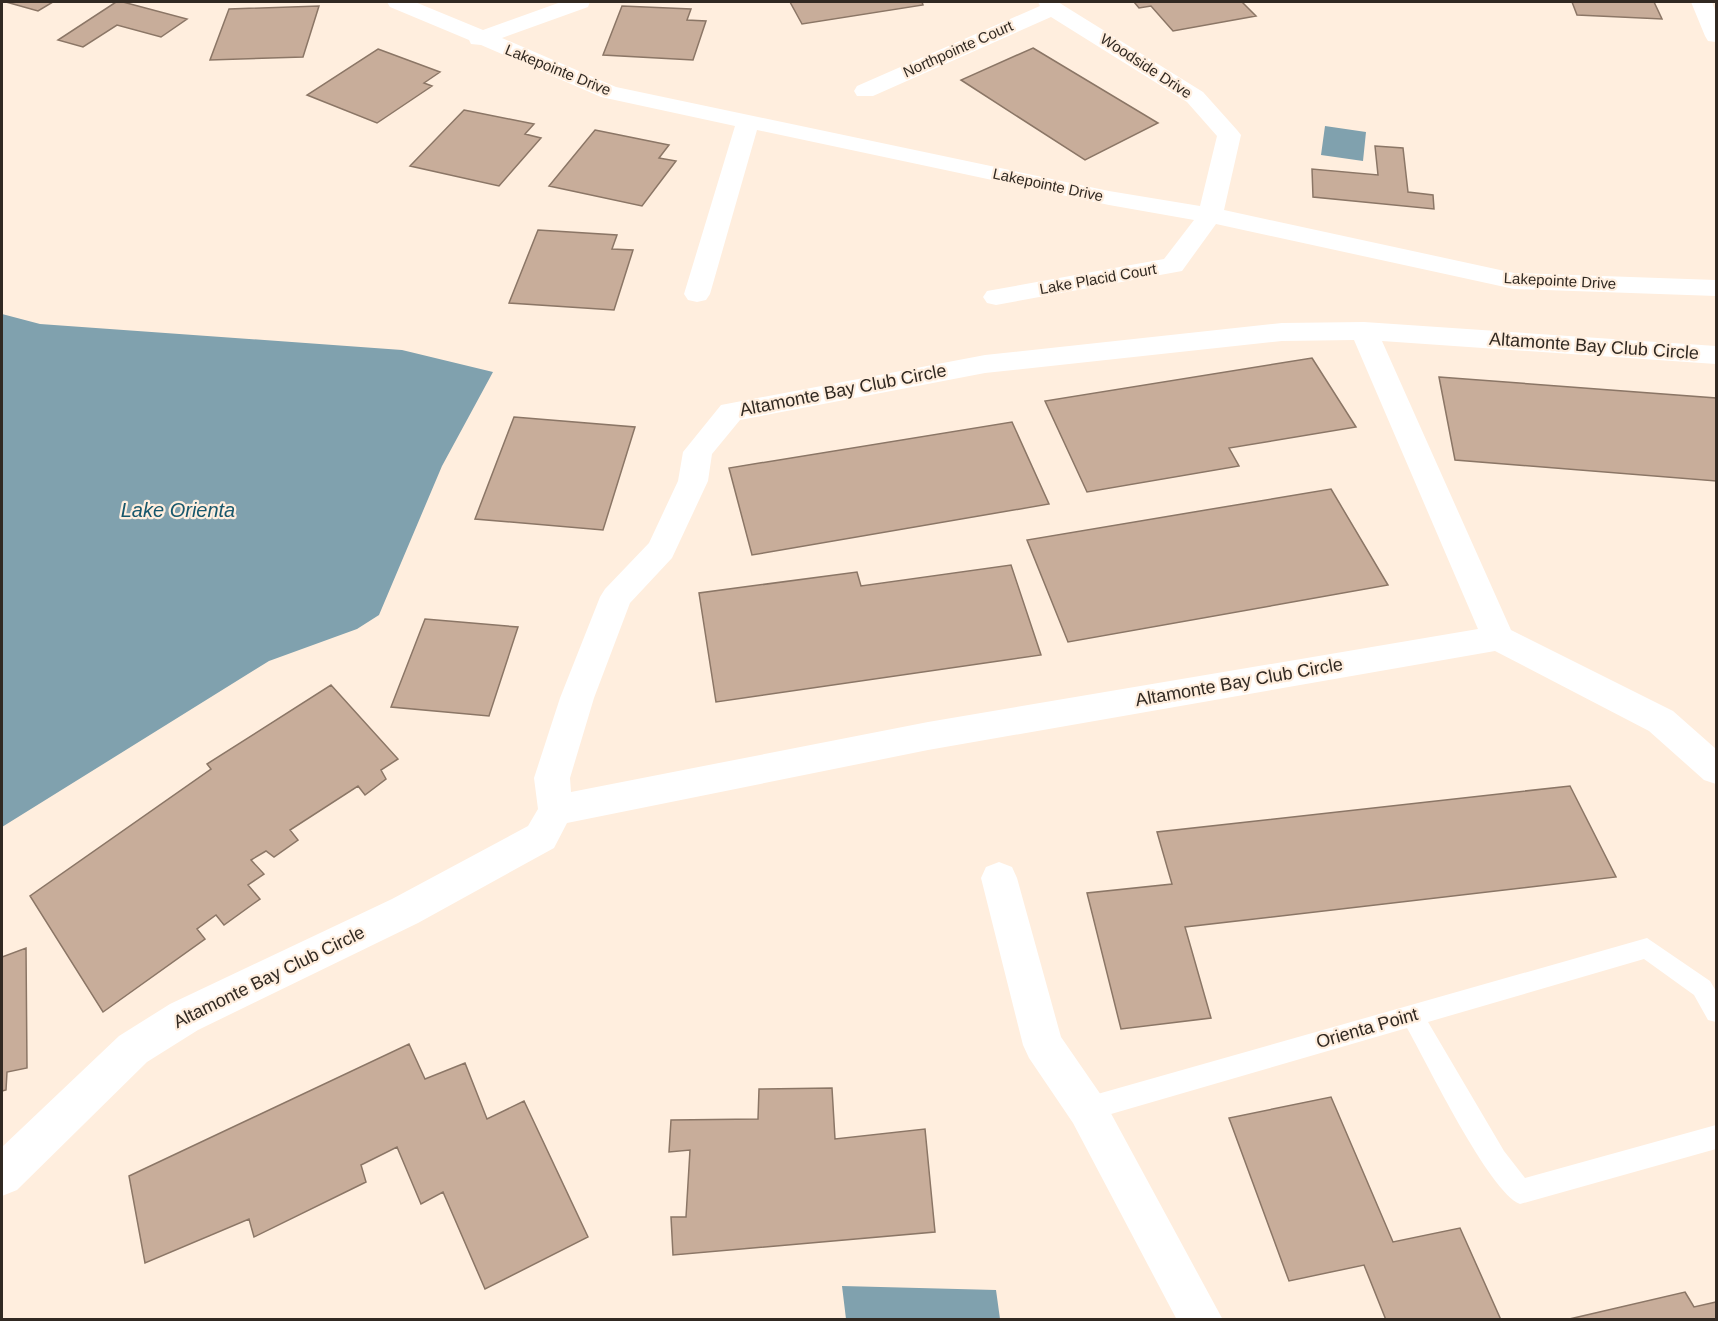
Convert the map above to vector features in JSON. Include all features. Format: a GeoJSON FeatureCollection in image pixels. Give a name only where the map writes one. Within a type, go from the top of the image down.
{"type":"FeatureCollection","features":[{"type":"Feature","properties":{"kind":"street","name":"Lakepointe Drive"},"geometry":{"type":"LineString","coordinates":[[398,2],[479,39],[609,92],[1110,198],[1210,215],[1514,281],[1716,288]]}},
{"type":"Feature","properties":{"kind":"street"},"geometry":{"type":"LineString","coordinates":[[479,39],[580,2]]}},
{"type":"Feature","properties":{"kind":"street"},"geometry":{"type":"LineString","coordinates":[[1701,2],[1716,36]]}},
{"type":"Feature","properties":{"kind":"street","name":"Northpointe Court"},"geometry":{"type":"LineString","coordinates":[[865,91],[1050,5]]}},
{"type":"Feature","properties":{"kind":"street","name":"Woodside Drive"},"geometry":{"type":"LineString","coordinates":[[1050,5],[1195,97],[1229,135],[1210,215]]}},
{"type":"Feature","properties":{"kind":"street"},"geometry":{"type":"LineString","coordinates":[[697,294],[748,121]]}},
{"type":"Feature","properties":{"kind":"street","name":"Lake Placid Court"},"geometry":{"type":"LineString","coordinates":[[996,297],[1173,265],[1210,215]]}},
{"type":"Feature","properties":{"kind":"street"},"geometry":{"type":"LineString","coordinates":[[1364,331],[1498,638],[1660,721],[1716,770]]}},
{"type":"Feature","properties":{"kind":"street","name":"Altamonte Bay Club Circle"},"geometry":{"type":"LineString","coordinates":[[2,1175],[133,1049],[184,1017],[405,911],[541,837],[556,810],[552,778],[577,698],[616,597],[662,550],[693,481],[698,452],[731,412],[985,364],[1282,332],[1364,331],[1716,355]]}},
{"type":"Feature","properties":{"kind":"street","name":"Altamonte Bay Club Circle"},"geometry":{"type":"LineString","coordinates":[[556,810],[928,736],[1498,638]]}},
{"type":"Feature","properties":{"kind":"street"},"geometry":{"type":"LineString","coordinates":[[999,878],[1043,1045],[1087,1109],[1201,1320]]}},
{"type":"Feature","properties":{"kind":"lane","name":"Orienta Point"},"geometry":{"type":"LineString","coordinates":[[1087,1109],[1647,948],[1702,988],[1716,1012]]}},
{"type":"Feature","properties":{"kind":"lane"},"geometry":{"type":"LineString","coordinates":[[1412,1015],[1495,1160],[1520,1192],[1716,1137]]}},
{"type":"Feature","properties":{"kind":"water"},"geometry":{"type":"Polygon","coordinates":[[[1325,126],[1366,132],[1363,161],[1321,155],[1325,126]]]}},
{"type":"Feature","properties":{"kind":"water","name":"Lake Orienta"},"geometry":{"type":"Polygon","coordinates":[[[2,314],[40,324],[402,350],[493,372],[442,466],[379,615],[357,629],[269,661],[2,827],[2,314]]]}},
{"type":"Feature","properties":{"kind":"water"},"geometry":{"type":"Polygon","coordinates":[[[842,1286],[996,1290],[1000,1319],[846,1319],[842,1286]]]}},
{"type":"Feature","properties":{"kind":"building"},"geometry":{"type":"Polygon","coordinates":[[[6,2],[53,2],[38,11],[6,2]]]}},
{"type":"Feature","properties":{"kind":"building"},"geometry":{"type":"Polygon","coordinates":[[[116,2],[187,19],[161,37],[117,25],[83,47],[58,40],[116,2]]]}},
{"type":"Feature","properties":{"kind":"building"},"geometry":{"type":"Polygon","coordinates":[[[790,2],[922,2],[923,5],[802,24],[790,2]]]}},
{"type":"Feature","properties":{"kind":"building"},"geometry":{"type":"Polygon","coordinates":[[[1134,2],[1242,2],[1256,16],[1173,31],[1151,6],[1139,8],[1134,2]]]}},
{"type":"Feature","properties":{"kind":"building"},"geometry":{"type":"Polygon","coordinates":[[[1572,2],[1654,2],[1662,19],[1577,15],[1572,2]]]}},
{"type":"Feature","properties":{"kind":"building"},"geometry":{"type":"Polygon","coordinates":[[[319,6],[303,57],[210,60],[229,9],[319,6]]]}},
{"type":"Feature","properties":{"kind":"building"},"geometry":{"type":"Polygon","coordinates":[[[622,6],[691,9],[687,20],[706,21],[693,60],[603,55],[622,6]]]}},
{"type":"Feature","properties":{"kind":"building"},"geometry":{"type":"Polygon","coordinates":[[[1033,48],[1158,123],[1085,160],[961,80],[1033,48]]]}},
{"type":"Feature","properties":{"kind":"building"},"geometry":{"type":"Polygon","coordinates":[[[378,49],[440,72],[424,83],[432,86],[377,123],[307,95],[378,49]]]}},
{"type":"Feature","properties":{"kind":"building"},"geometry":{"type":"Polygon","coordinates":[[[464,110],[534,124],[525,134],[541,138],[499,186],[410,166],[464,110]]]}},
{"type":"Feature","properties":{"kind":"building"},"geometry":{"type":"Polygon","coordinates":[[[595,130],[669,145],[659,158],[676,161],[642,206],[549,186],[595,130]]]}},
{"type":"Feature","properties":{"kind":"building"},"geometry":{"type":"Polygon","coordinates":[[[1375,146],[1403,148],[1408,192],[1433,195],[1434,209],[1313,197],[1312,169],[1378,175],[1375,146]]]}},
{"type":"Feature","properties":{"kind":"building"},"geometry":{"type":"Polygon","coordinates":[[[538,230],[617,235],[612,249],[633,250],[614,310],[509,303],[538,230]]]}},
{"type":"Feature","properties":{"kind":"building"},"geometry":{"type":"Polygon","coordinates":[[[1312,358],[1356,427],[1229,448],[1239,466],[1087,492],[1045,401],[1312,358]]]}},
{"type":"Feature","properties":{"kind":"building"},"geometry":{"type":"Polygon","coordinates":[[[1439,377],[1716,398],[1716,481],[1455,460],[1439,377]]]}},
{"type":"Feature","properties":{"kind":"building"},"geometry":{"type":"Polygon","coordinates":[[[514,417],[635,427],[603,530],[475,519],[514,417]]]}},
{"type":"Feature","properties":{"kind":"building"},"geometry":{"type":"Polygon","coordinates":[[[1012,422],[1049,504],[752,555],[729,468],[1012,422]]]}},
{"type":"Feature","properties":{"kind":"building"},"geometry":{"type":"Polygon","coordinates":[[[1331,489],[1388,585],[1068,642],[1027,540],[1331,489]]]}},
{"type":"Feature","properties":{"kind":"building"},"geometry":{"type":"Polygon","coordinates":[[[1011,565],[1041,655],[716,702],[699,593],[857,572],[861,586],[1011,565]]]}},
{"type":"Feature","properties":{"kind":"building"},"geometry":{"type":"Polygon","coordinates":[[[425,619],[518,627],[489,716],[391,707],[425,619]]]}},
{"type":"Feature","properties":{"kind":"building"},"geometry":{"type":"Polygon","coordinates":[[[331,685],[398,759],[381,770],[386,779],[365,795],[358,786],[290,830],[298,840],[274,857],[266,851],[251,860],[264,874],[248,885],[260,899],[224,925],[216,915],[197,929],[205,939],[103,1012],[30,896],[211,769],[207,764],[331,685]]]}},
{"type":"Feature","properties":{"kind":"building"},"geometry":{"type":"Polygon","coordinates":[[[1570,786],[1616,877],[1185,927],[1211,1018],[1121,1029],[1087,893],[1172,884],[1157,832],[1570,786]]]}},
{"type":"Feature","properties":{"kind":"building"},"geometry":{"type":"Polygon","coordinates":[[[26,948],[27,1068],[7,1072],[6,1090],[2,1091],[2,957],[26,948]]]}},
{"type":"Feature","properties":{"kind":"building"},"geometry":{"type":"Polygon","coordinates":[[[409,1044],[425,1079],[465,1063],[487,1119],[524,1101],[588,1237],[485,1289],[443,1192],[421,1204],[397,1147],[361,1165],[366,1182],[254,1237],[249,1219],[145,1263],[129,1176],[409,1044]]]}},
{"type":"Feature","properties":{"kind":"building"},"geometry":{"type":"Polygon","coordinates":[[[832,1088],[835,1139],[925,1129],[935,1232],[673,1255],[671,1217],[686,1217],[690,1150],[669,1152],[671,1120],[758,1119],[759,1089],[832,1088]]]}},
{"type":"Feature","properties":{"kind":"building"},"geometry":{"type":"Polygon","coordinates":[[[1331,1097],[1393,1242],[1460,1228],[1501,1320],[1386,1320],[1364,1265],[1289,1281],[1229,1118],[1331,1097]]]}},
{"type":"Feature","properties":{"kind":"building"},"geometry":{"type":"Polygon","coordinates":[[[1685,1292],[1694,1307],[1716,1302],[1716,1320],[1565,1320],[1685,1292]]]}}]}
